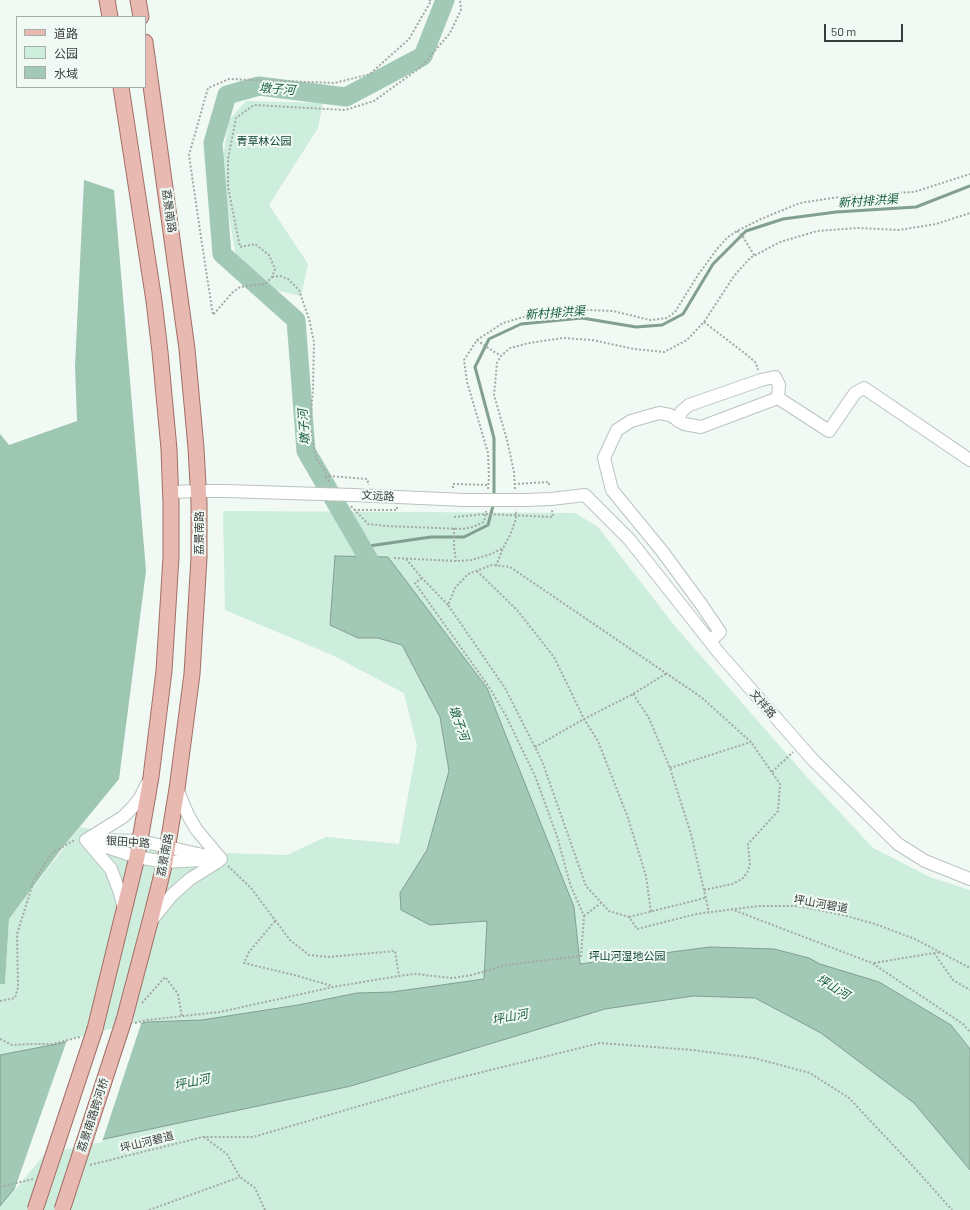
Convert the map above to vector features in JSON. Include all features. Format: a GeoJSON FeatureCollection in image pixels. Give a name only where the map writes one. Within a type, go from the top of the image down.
{"type":"FeatureCollection","features":[{"type":"Feature","properties":{"kind":"main road"},"geometry":{"type":"LineString","coordinates":[[107,0],[110,16]]}},
{"type":"Feature","properties":{"kind":"main road"},"geometry":{"type":"LineString","coordinates":[[138,0],[141,16]]}},
{"type":"Feature","properties":{"kind":"main road","name":"荔景南路"},"geometry":{"type":"LineString","coordinates":[[128,1022],[165,862],[177,789],[192,674],[199,558],[196,448],[188,349],[146,49]]}},
{"type":"Feature","properties":{"kind":"main road"},"geometry":{"type":"LineString","coordinates":[[35,1210],[95,1029],[141,841],[151,777],[164,671],[171,557],[171,492],[169,450],[154,301],[121,88]]}},
{"type":"Feature","properties":{"kind":"main road","name":"荔景南路跨河桥"},"geometry":{"type":"LineString","coordinates":[[62,1210],[128,1022]]}},
{"type":"Feature","properties":{"kind":"street"},"geometry":{"type":"LineString","coordinates":[[678,421],[680,412],[689,404],[761,380],[776,377],[779,385],[778,398]]}},
{"type":"Feature","properties":{"kind":"street"},"geometry":{"type":"LineString","coordinates":[[778,398],[829,431],[855,393],[864,388],[970,460]]}},
{"type":"Feature","properties":{"kind":"street"},"geometry":{"type":"LineString","coordinates":[[710,641],[720,632],[662,551],[612,490],[604,458],[617,430],[631,421],[659,414],[670,415],[684,424],[701,427],[778,398]]}},
{"type":"Feature","properties":{"kind":"street","name":"文远路"},"geometry":{"type":"LineString","coordinates":[[171,492],[198,491],[288,493],[351,499],[526,500],[585,496]]}},
{"type":"Feature","properties":{"kind":"street","name":"文祥路"},"geometry":{"type":"LineString","coordinates":[[585,496],[629,539],[710,641],[813,760],[898,844],[925,861],[970,879]]}},
{"type":"Feature","properties":{"kind":"street"},"geometry":{"type":"LineString","coordinates":[[124,911],[120,893],[110,869],[86,840],[123,817],[140,798],[151,777]]}},
{"type":"Feature","properties":{"kind":"street"},"geometry":{"type":"LineString","coordinates":[[150,924],[172,895],[190,879],[221,859],[196,829],[188,815],[177,789]]}},
{"type":"Feature","properties":{"kind":"street","name":"银田中路"},"geometry":{"type":"LineString","coordinates":[[86,840],[141,841],[221,859]]}},
{"type":"Feature","properties":{"kind":"street","name":"银田中路"},"geometry":{"type":"LineString","coordinates":[[86,840],[137,857],[165,862],[221,859]]}},
{"type":"Feature","properties":{"kind":"path"},"geometry":{"type":"LineString","coordinates":[[429,0],[431,1],[409,39],[370,74],[335,83],[229,79],[208,88],[189,155],[213,316],[232,293],[240,287],[266,284],[272,277],[275,269],[269,255],[255,244],[240,247],[228,187],[228,159],[236,118],[254,105],[345,110],[374,101],[421,67],[445,39],[450,33],[461,10],[460,0]]}},
{"type":"Feature","properties":{"kind":"path"},"geometry":{"type":"LineString","coordinates":[[488,492],[488,453],[467,382],[464,360],[477,340],[503,322],[534,314],[589,310],[613,312],[650,320],[667,318],[675,312],[698,274],[716,249],[728,236],[761,219],[800,203],[852,195],[914,192],[970,174]]}},
{"type":"Feature","properties":{"kind":"path"},"geometry":{"type":"LineString","coordinates":[[515,492],[514,472],[507,440],[494,395],[497,363],[501,356],[510,348],[529,343],[563,338],[592,340],[634,349],[664,352],[687,340],[704,322],[734,276],[750,258],[780,242],[817,231],[858,228],[899,230],[936,224],[970,213]]}},
{"type":"Feature","properties":{"kind":"path"},"geometry":{"type":"LineString","coordinates":[[737,231],[754,255]]}},
{"type":"Feature","properties":{"kind":"path"},"geometry":{"type":"LineString","coordinates":[[272,277],[280,276],[288,279],[299,290],[309,319],[314,342],[310,427],[316,459],[329,476]]}},
{"type":"Feature","properties":{"kind":"path"},"geometry":{"type":"LineString","coordinates":[[704,322],[756,363],[761,380]]}},
{"type":"Feature","properties":{"kind":"path"},"geometry":{"type":"LineString","coordinates":[[477,340],[501,356]]}},
{"type":"Feature","properties":{"kind":"path"},"geometry":{"type":"LineString","coordinates":[[334,487],[324,476],[367,479],[369,486]]}},
{"type":"Feature","properties":{"kind":"path"},"geometry":{"type":"LineString","coordinates":[[514,484],[548,482],[549,487]]}},
{"type":"Feature","properties":{"kind":"path"},"geometry":{"type":"LineString","coordinates":[[453,488],[453,484],[488,485]]}},
{"type":"Feature","properties":{"kind":"path"},"geometry":{"type":"LineString","coordinates":[[351,499],[354,510],[368,524],[454,528],[473,527],[484,522],[487,507]]}},
{"type":"Feature","properties":{"kind":"path"},"geometry":{"type":"LineString","coordinates":[[354,510],[397,510],[396,506]]}},
{"type":"Feature","properties":{"kind":"path"},"geometry":{"type":"LineString","coordinates":[[496,566],[516,519],[516,508]]}},
{"type":"Feature","properties":{"kind":"path"},"geometry":{"type":"LineString","coordinates":[[454,517],[486,514],[553,517],[552,508]]}},
{"type":"Feature","properties":{"kind":"path"},"geometry":{"type":"LineString","coordinates":[[454,528],[456,561]]}},
{"type":"Feature","properties":{"kind":"path"},"geometry":{"type":"LineString","coordinates":[[394,558],[456,561],[472,560],[491,554],[503,548]]}},
{"type":"Feature","properties":{"kind":"path"},"geometry":{"type":"LineString","coordinates":[[406,559],[448,605],[505,688],[542,761],[586,886],[609,911],[629,917],[706,898]]}},
{"type":"Feature","properties":{"kind":"path"},"geometry":{"type":"LineString","coordinates":[[448,605],[454,588],[468,574],[492,565],[510,567],[701,697],[752,742],[780,784],[778,811],[748,844],[750,865],[748,873],[742,879],[732,884],[704,890]]}},
{"type":"Feature","properties":{"kind":"path"},"geometry":{"type":"LineString","coordinates":[[477,570],[517,610],[554,657],[584,719],[598,741],[628,818],[646,876],[651,912]]}},
{"type":"Feature","properties":{"kind":"path"},"geometry":{"type":"LineString","coordinates":[[128,1022],[220,1012],[333,987],[399,976],[415,974],[452,978],[472,975],[506,966],[580,956],[584,916],[570,884],[557,836],[535,776],[506,716],[489,687],[415,583],[422,578]]}},
{"type":"Feature","properties":{"kind":"path"},"geometry":{"type":"LineString","coordinates":[[535,747],[667,674]]}},
{"type":"Feature","properties":{"kind":"path"},"geometry":{"type":"LineString","coordinates":[[633,694],[649,718],[670,768],[691,834],[709,912]]}},
{"type":"Feature","properties":{"kind":"path"},"geometry":{"type":"LineString","coordinates":[[670,768],[752,742]]}},
{"type":"Feature","properties":{"kind":"path"},"geometry":{"type":"LineString","coordinates":[[772,772],[800,746]]}},
{"type":"Feature","properties":{"kind":"path"},"geometry":{"type":"LineString","coordinates":[[0,1001],[15,998],[18,987],[17,934],[34,880],[52,853],[73,841],[86,840]]}},
{"type":"Feature","properties":{"kind":"path"},"geometry":{"type":"LineString","coordinates":[[221,859],[251,888],[290,940],[309,955],[328,957],[395,950],[399,976]]}},
{"type":"Feature","properties":{"kind":"path"},"geometry":{"type":"LineString","coordinates":[[584,916],[602,902]]}},
{"type":"Feature","properties":{"kind":"path","name":"坪山河碧道"},"geometry":{"type":"LineString","coordinates":[[629,917],[637,929],[709,912],[758,906],[797,906],[875,924],[915,938],[970,968]]}},
{"type":"Feature","properties":{"kind":"path"},"geometry":{"type":"LineString","coordinates":[[731,909],[872,963],[962,1024],[970,1032]]}},
{"type":"Feature","properties":{"kind":"path"},"geometry":{"type":"LineString","coordinates":[[275,921],[249,952],[244,963],[298,976],[333,987]]}},
{"type":"Feature","properties":{"kind":"path"},"geometry":{"type":"LineString","coordinates":[[872,963],[941,952]]}},
{"type":"Feature","properties":{"kind":"path"},"geometry":{"type":"LineString","coordinates":[[934,953],[953,980],[970,990]]}},
{"type":"Feature","properties":{"kind":"path"},"geometry":{"type":"LineString","coordinates":[[139,1006],[150,996],[165,977],[178,994],[182,1017]]}},
{"type":"Feature","properties":{"kind":"path"},"geometry":{"type":"LineString","coordinates":[[0,1039],[12,1045],[52,1044],[81,1036]]}},
{"type":"Feature","properties":{"kind":"path","name":"坪山河碧道"},"geometry":{"type":"LineString","coordinates":[[86,1166],[203,1137],[252,1137],[442,1082],[600,1043],[693,1050],[754,1058],[810,1073],[849,1098],[952,1210]]}},
{"type":"Feature","properties":{"kind":"path"},"geometry":{"type":"LineString","coordinates":[[203,1137],[227,1154],[240,1177],[255,1188],[265,1210]]}},
{"type":"Feature","properties":{"kind":"path"},"geometry":{"type":"LineString","coordinates":[[0,1187],[40,1177]]}},
{"type":"Feature","properties":{"kind":"path"},"geometry":{"type":"LineString","coordinates":[[149,1210],[240,1177]]}},
{"type":"Feature","properties":{"kind":"green space","name":"青草林公园"},"geometry":{"type":"Polygon","coordinates":[[[246,101],[323,103],[318,128],[269,205],[308,264],[301,296],[266,288],[236,258],[221,168],[229,120],[246,101]]]}},
{"type":"Feature","properties":{"kind":"green space","name":"坪山河湿地公园"},"geometry":{"type":"Polygon","coordinates":[[[223,511],[575,513],[598,527],[674,625],[806,776],[873,848],[932,878],[970,890],[970,1210],[0,1210],[0,984],[5,984],[9,919],[80,827],[223,853],[287,855],[326,837],[399,844],[417,746],[404,693],[332,655],[225,610],[223,511]]]}},
{"type":"Feature","properties":{"kind":"shaded area"},"geometry":{"type":"Polygon","coordinates":[[[84,180],[114,190],[146,571],[119,779],[59,852],[9,919],[5,984],[0,984],[0,434],[9,445],[77,421],[75,366],[84,180]]]}},
{"type":"Feature","properties":{"kind":"water","name":"坪山河"},"geometry":{"type":"Polygon","coordinates":[[[335,556],[388,557],[487,688],[574,907],[580,964],[710,947],[774,949],[809,958],[820,964],[879,982],[951,1025],[970,1049],[970,1170],[914,1103],[821,1033],[755,998],[693,996],[605,1009],[351,1086],[44,1152],[0,1206],[0,1055],[57,1044],[147,1022],[202,1020],[298,1005],[357,993],[392,992],[484,979],[487,921],[430,925],[401,910],[400,893],[427,850],[449,771],[440,717],[402,645],[378,638],[358,638],[330,625],[335,556]]]}},
{"type":"Feature","properties":{"kind":"pier"},"geometry":{"type":"Polygon","coordinates":[[[142,1021],[102,1142],[45,1154],[14,1191],[67,1040],[142,1021]]]}},
{"type":"Feature","properties":{"kind":"waterway","name":"墩子河"},"geometry":{"type":"LineString","coordinates":[[380,579],[306,451],[296,320],[222,254],[213,143],[227,95],[259,86],[346,97],[423,56],[445,0]]}},
{"type":"Feature","properties":{"kind":"waterway","name":"新村排洪渠"},"geometry":{"type":"LineString","coordinates":[[494,496],[494,438],[475,367],[489,339],[521,324],[582,318],[636,327],[662,325],[683,314],[713,264],[746,231],[783,219],[836,212],[916,207],[970,186]]}},
{"type":"Feature","properties":{"kind":"waterway","name":"新村排洪渠"},"geometry":{"type":"LineString","coordinates":[[362,547],[431,537],[464,537],[488,525],[494,502]]}}]}
